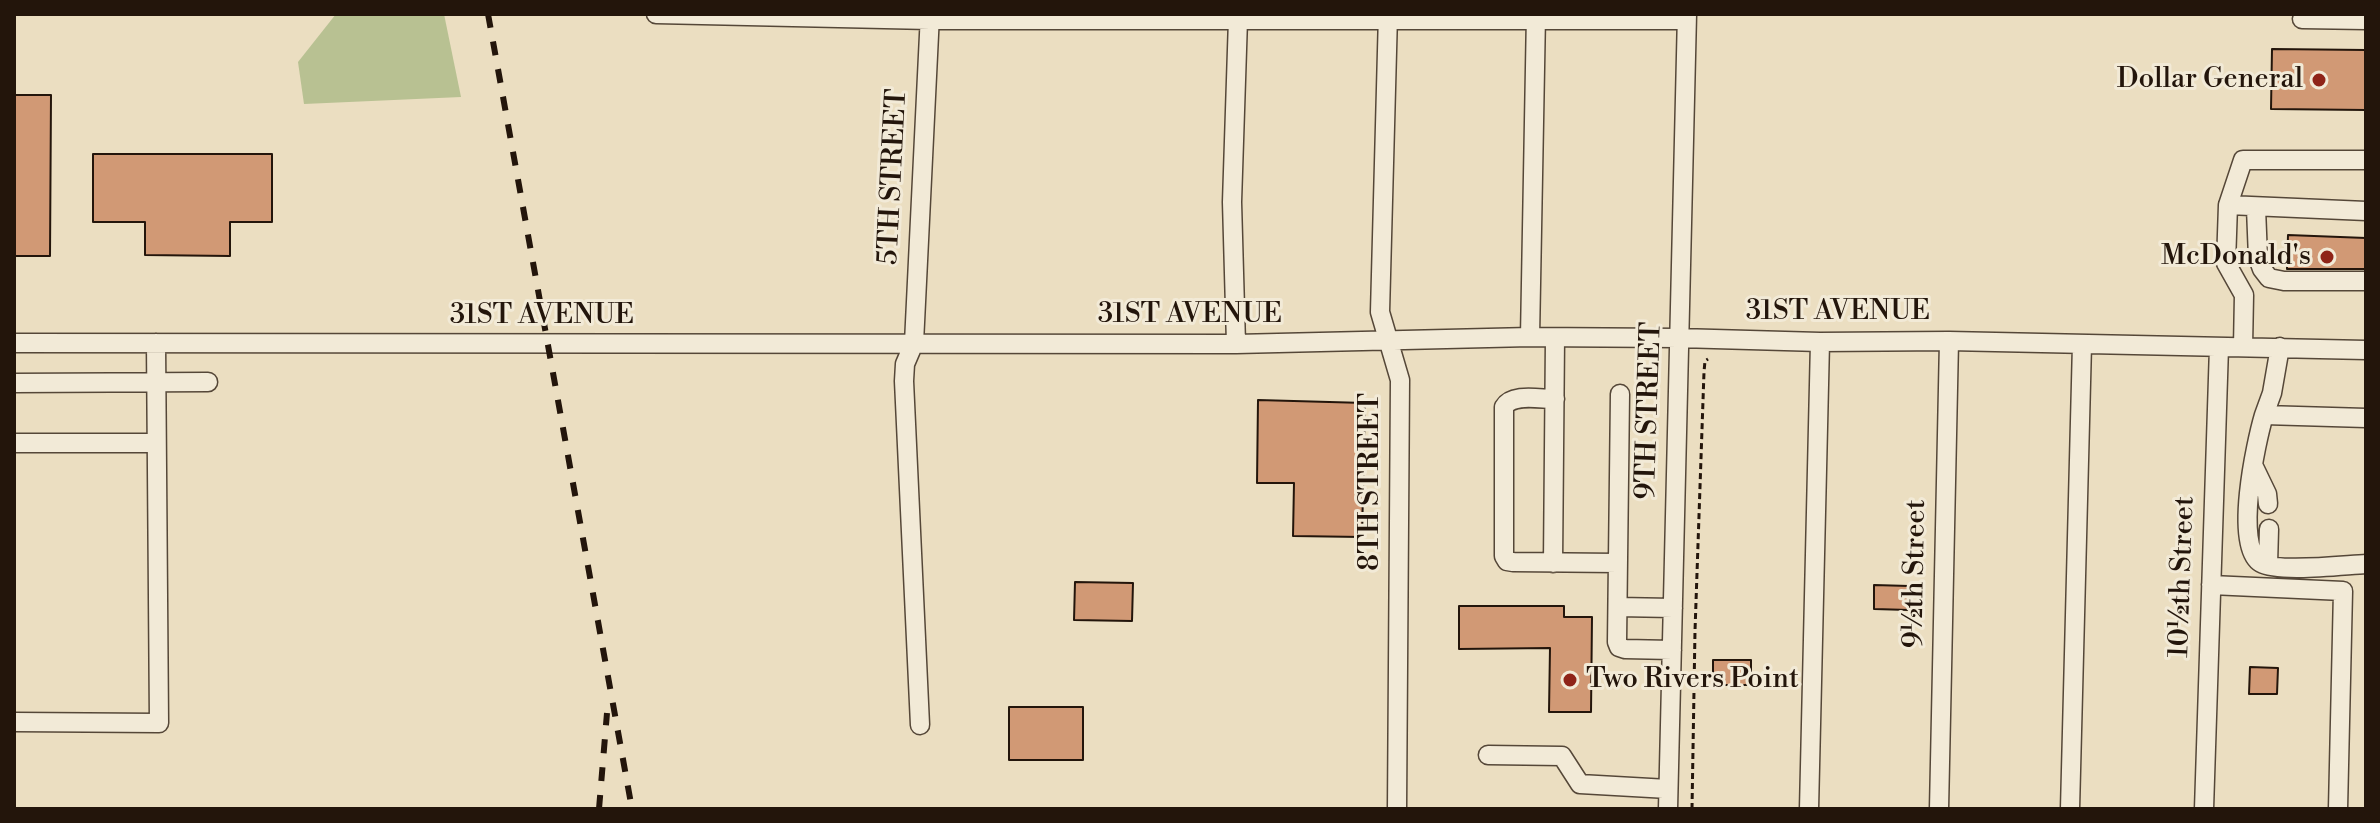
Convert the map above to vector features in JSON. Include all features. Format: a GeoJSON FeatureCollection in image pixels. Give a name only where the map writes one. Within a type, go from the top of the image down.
{"type":"FeatureCollection","features":[{"type":"Feature","properties":{"kind":"street"},"geometry":{"type":"LineString","coordinates":[[656,14],[1238,19],[1686,17]]}},
{"type":"Feature","properties":{"kind":"street","name":"5TH STREET"},"geometry":{"type":"LineString","coordinates":[[920,725],[904,381],[905,364],[914,343],[930,17]]}},
{"type":"Feature","properties":{"kind":"street","name":"8TH STREET"},"geometry":{"type":"LineString","coordinates":[[1388,17],[1380,312],[1400,380],[1397,809]]}},
{"type":"Feature","properties":{"kind":"street"},"geometry":{"type":"LineString","coordinates":[[1530,337],[1536,17]]}},
{"type":"Feature","properties":{"kind":"street","name":"9TH STREET"},"geometry":{"type":"LineString","coordinates":[[1668,809],[1686,17]]}},
{"type":"Feature","properties":{"kind":"street"},"geometry":{"type":"LineString","coordinates":[[1236,344],[1232,202],[1238,19]]}},
{"type":"Feature","properties":{"kind":"street"},"geometry":{"type":"LineString","coordinates":[[2302,19],[2366,20]]}},
{"type":"Feature","properties":{"kind":"street"},"geometry":{"type":"LineString","coordinates":[[2243,347],[2244,295],[2226,263],[2228,205],[2243,160],[2366,160]]}},
{"type":"Feature","properties":{"kind":"street"},"geometry":{"type":"LineString","coordinates":[[2228,205],[2366,211]]}},
{"type":"Feature","properties":{"kind":"street"},"geometry":{"type":"LineString","coordinates":[[2256,208],[2258,258],[2269,278],[2284,281],[2366,281]]}},
{"type":"Feature","properties":{"kind":"street","name":"31ST AVENUE"},"geometry":{"type":"LineString","coordinates":[[14,343],[1236,344],[1530,337],[1949,341],[2366,350]]}},
{"type":"Feature","properties":{"kind":"street"},"geometry":{"type":"LineString","coordinates":[[1553,563],[1555,338]]}},
{"type":"Feature","properties":{"kind":"street","name":"9½th Street"},"geometry":{"type":"LineString","coordinates":[[1939,809],[1949,341]]}},
{"type":"Feature","properties":{"kind":"street"},"geometry":{"type":"LineString","coordinates":[[1809,809],[1820,342]]}},
{"type":"Feature","properties":{"kind":"street"},"geometry":{"type":"LineString","coordinates":[[14,722],[159,723],[156,343]]}},
{"type":"Feature","properties":{"kind":"street"},"geometry":{"type":"LineString","coordinates":[[2070,809],[2082,344]]}},
{"type":"Feature","properties":{"kind":"street","name":"10½th Street"},"geometry":{"type":"LineString","coordinates":[[2204,809],[2219,347]]}},
{"type":"Feature","properties":{"kind":"street"},"geometry":{"type":"LineString","coordinates":[[2280,347],[2272,393],[2258,435],[2248,508],[2248,540],[2253,556],[2263,564],[2285,567],[2366,564]]}},
{"type":"Feature","properties":{"kind":"street"},"geometry":{"type":"LineString","coordinates":[[14,383],[208,382]]}},
{"type":"Feature","properties":{"kind":"street"},"geometry":{"type":"LineString","coordinates":[[1620,394],[1617,642],[1619,647],[1625,649],[1672,650]]}},
{"type":"Feature","properties":{"kind":"street"},"geometry":{"type":"LineString","coordinates":[[1555,399],[1512,399],[1504,407],[1504,556],[1507,561],[1513,562],[1618,563]]}},
{"type":"Feature","properties":{"kind":"street"},"geometry":{"type":"LineString","coordinates":[[2264,415],[2366,418]]}},
{"type":"Feature","properties":{"kind":"street"},"geometry":{"type":"LineString","coordinates":[[14,443],[156,443]]}},
{"type":"Feature","properties":{"kind":"street"},"geometry":{"type":"LineString","coordinates":[[2254,467],[2267,494],[2268,504]]}},
{"type":"Feature","properties":{"kind":"street"},"geometry":{"type":"LineString","coordinates":[[2268,565],[2269,529]]}},
{"type":"Feature","properties":{"kind":"street"},"geometry":{"type":"LineString","coordinates":[[2211,585],[2343,591],[2338,809]]}},
{"type":"Feature","properties":{"kind":"street"},"geometry":{"type":"LineString","coordinates":[[1618,607],[1673,608]]}},
{"type":"Feature","properties":{"kind":"street"},"geometry":{"type":"LineString","coordinates":[[1488,755],[1562,756],[1580,784],[1668,789]]}},
{"type":"Feature","properties":{"kind":"path"},"geometry":{"type":"LineString","coordinates":[[1692,809],[1695,631]]}},
{"type":"Feature","properties":{"kind":"green space"},"geometry":{"type":"Polygon","coordinates":[[[336,14],[444,14],[461,97],[304,104],[298,62],[336,14]]]}},
{"type":"Feature","properties":{"kind":"building","name":"Dollar General"},"geometry":{"type":"Polygon","coordinates":[[[2272,49],[2366,50],[2366,110],[2271,109],[2272,49]]]}},
{"type":"Feature","properties":{"kind":"building"},"geometry":{"type":"Polygon","coordinates":[[[14,95],[51,95],[50,256],[14,256],[14,95]]]}},
{"type":"Feature","properties":{"kind":"building"},"geometry":{"type":"Polygon","coordinates":[[[93,154],[272,154],[272,222],[230,222],[230,256],[145,255],[145,222],[93,222],[93,154]]]}},
{"type":"Feature","properties":{"kind":"building","name":"McDonald's"},"geometry":{"type":"Polygon","coordinates":[[[2288,235],[2366,238],[2366,269],[2287,269],[2288,235]]]}},
{"type":"Feature","properties":{"kind":"building"},"geometry":{"type":"Polygon","coordinates":[[[1258,400],[1365,403],[1362,537],[1293,536],[1294,483],[1257,483],[1258,400]]]}},
{"type":"Feature","properties":{"kind":"building"},"geometry":{"type":"Polygon","coordinates":[[[1075,582],[1133,583],[1132,621],[1074,620],[1075,582]]]}},
{"type":"Feature","properties":{"kind":"building"},"geometry":{"type":"Polygon","coordinates":[[[1874,585],[1909,586],[1909,610],[1874,609],[1874,585]]]}},
{"type":"Feature","properties":{"kind":"building","name":"Two Rivers Point"},"geometry":{"type":"Polygon","coordinates":[[[1459,606],[1564,606],[1564,617],[1592,617],[1591,712],[1549,712],[1550,648],[1459,649],[1459,606]]]}},
{"type":"Feature","properties":{"kind":"building"},"geometry":{"type":"Polygon","coordinates":[[[1713,660],[1751,660],[1751,685],[1713,685],[1713,660]]]}},
{"type":"Feature","properties":{"kind":"building"},"geometry":{"type":"Polygon","coordinates":[[[2250,667],[2278,668],[2277,694],[2249,694],[2250,667]]]}},
{"type":"Feature","properties":{"kind":"building"},"geometry":{"type":"Polygon","coordinates":[[[1009,707],[1083,707],[1083,760],[1009,760],[1009,707]]]}},
{"type":"Feature","properties":{"kind":"railway"},"geometry":{"type":"LineString","coordinates":[[488,14],[632,809]]}},
{"type":"Feature","properties":{"kind":"railway"},"geometry":{"type":"LineString","coordinates":[[599,809],[607,713]]}},
{"type":"Feature","properties":{"kind":"place","name":"Dollar General"},"geometry":{"type":"Point","coordinates":[2319,80]}},
{"type":"Feature","properties":{"kind":"place","name":"McDonald's"},"geometry":{"type":"Point","coordinates":[2327,257]}},
{"type":"Feature","properties":{"kind":"place","name":"Two Rivers Point"},"geometry":{"type":"Point","coordinates":[1570,680]}}]}
